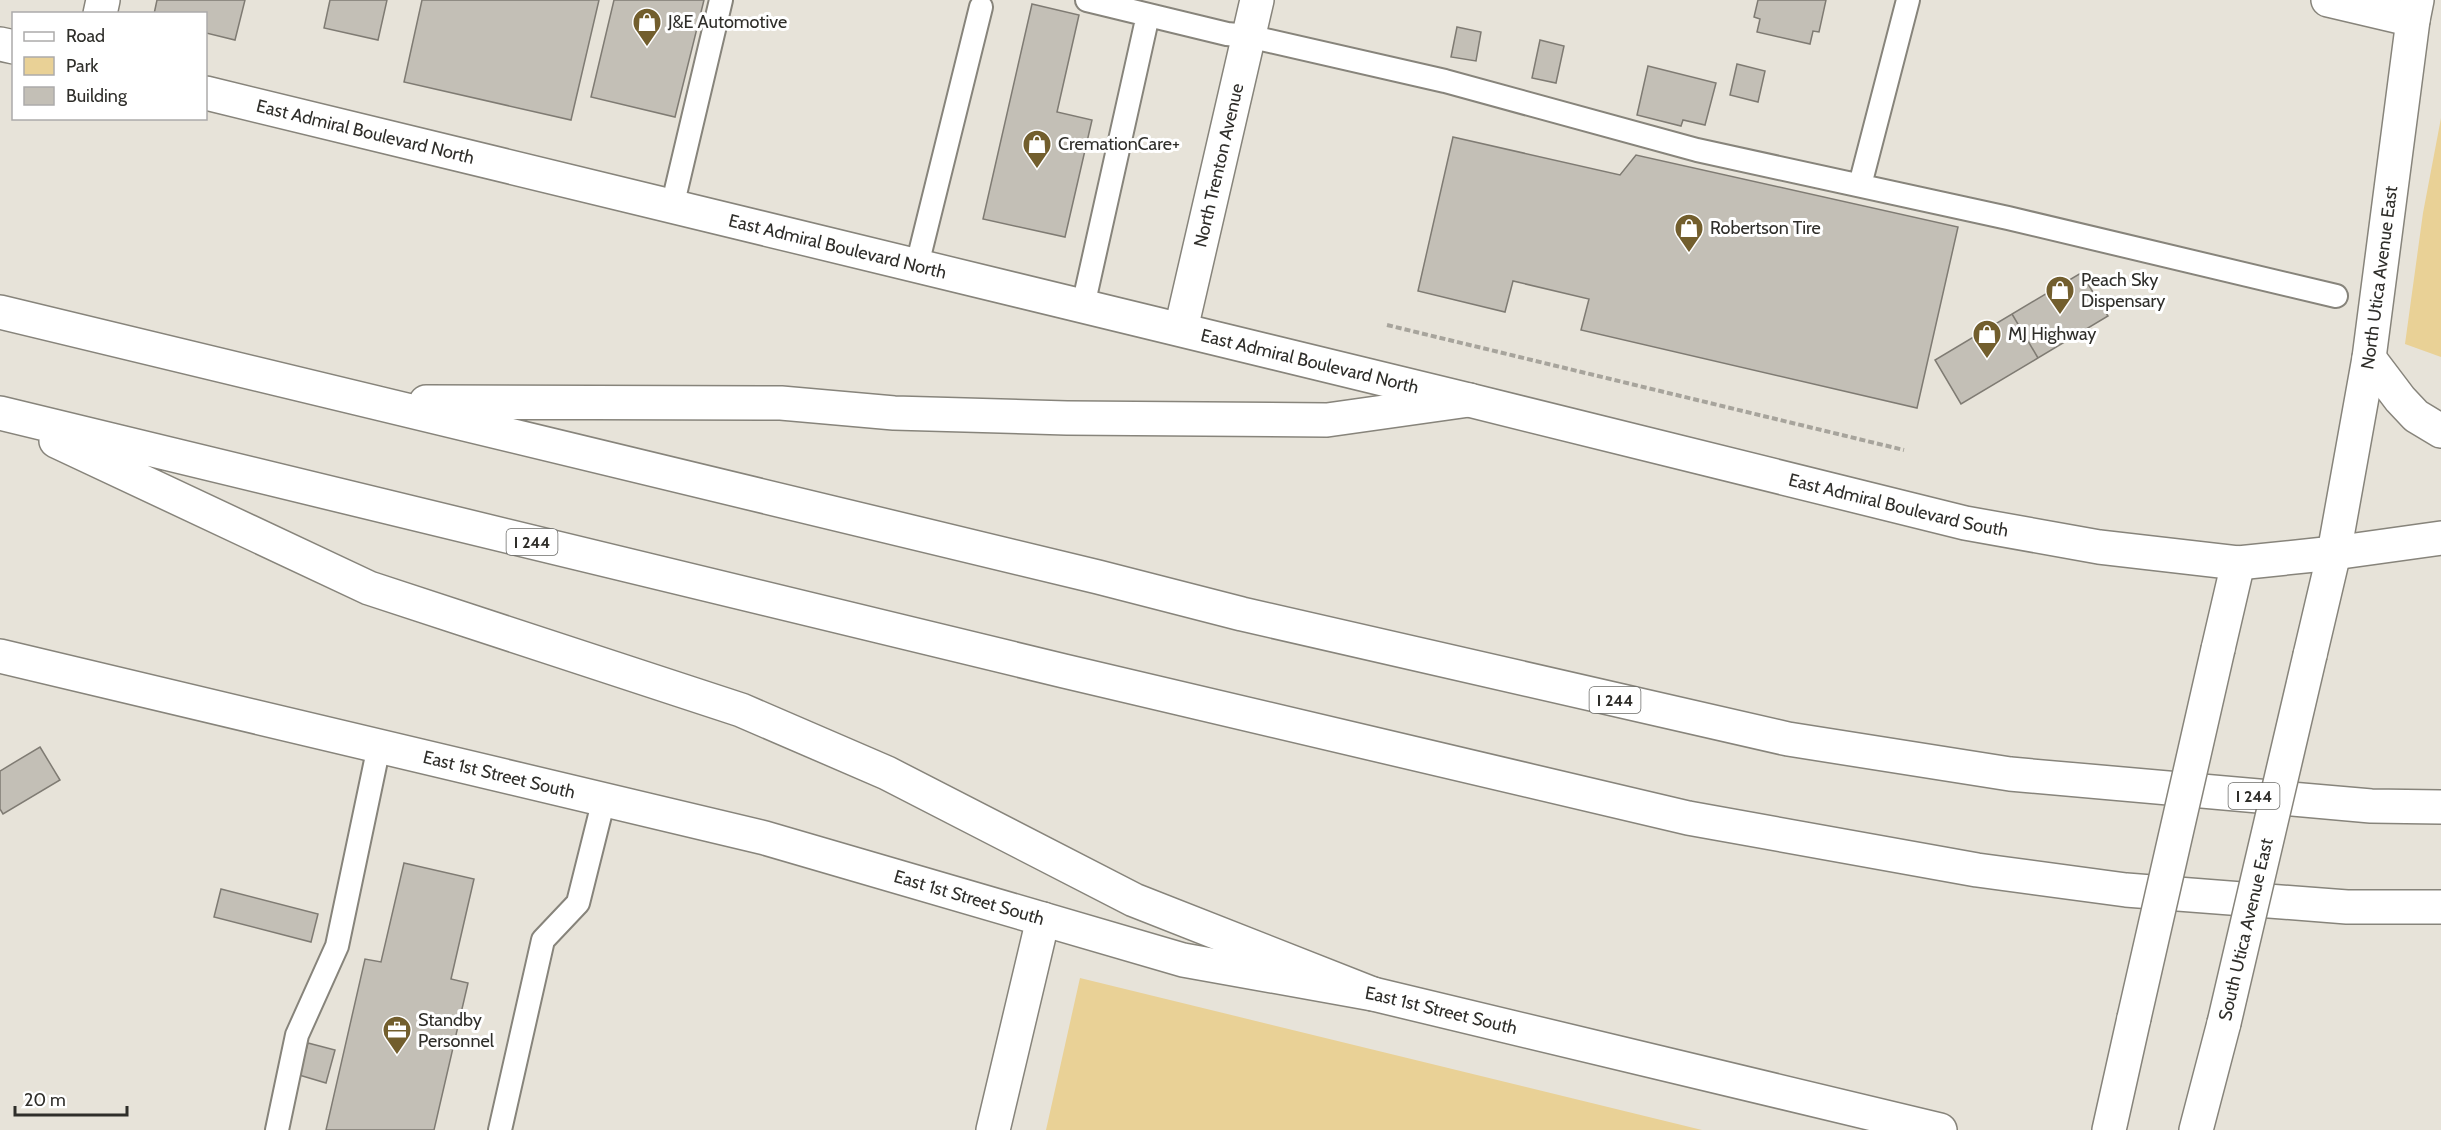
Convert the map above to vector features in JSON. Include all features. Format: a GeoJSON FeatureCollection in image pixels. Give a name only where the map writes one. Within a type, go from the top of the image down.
{"type":"FeatureCollection","features":[{"type":"Feature","properties":{"kind":"main road","name":"North Trenton Avenue"},"geometry":{"type":"LineString","coordinates":[[1180,329],[1257,0]]}},
{"type":"Feature","properties":{"kind":"main road"},"geometry":{"type":"LineString","coordinates":[[2328,0],[2415,10]]}},
{"type":"Feature","properties":{"kind":"main road","name":"North Utica Avenue East"},"geometry":{"type":"LineString","coordinates":[[2334,553],[2369,358],[2415,10]]}},
{"type":"Feature","properties":{"kind":"main road","name":"East Admiral Boulevard North"},"geometry":{"type":"LineString","coordinates":[[207,93],[1469,400]]}},
{"type":"Feature","properties":{"kind":"main road","name":"I 244"},"geometry":{"type":"LineString","coordinates":[[0,312],[630,463],[1242,614],[1788,739],[2010,774],[2371,806],[2441,807]]}},
{"type":"Feature","properties":{"kind":"main road"},"geometry":{"type":"LineString","coordinates":[[2369,358],[2416,416],[2441,431]]}},
{"type":"Feature","properties":{"kind":"main road"},"geometry":{"type":"LineString","coordinates":[[369,402],[781,403],[894,413],[1067,418],[1327,420],[1469,400]]}},
{"type":"Feature","properties":{"kind":"main road","name":"East Admiral Boulevard South"},"geometry":{"type":"LineString","coordinates":[[1469,400],[1965,523],[2099,547],[2238,563],[2334,553],[2441,538]]}},
{"type":"Feature","properties":{"kind":"main road"},"geometry":{"type":"LineString","coordinates":[[0,414],[369,588],[741,710],[887,773],[1134,900],[1373,994]]}},
{"type":"Feature","properties":{"kind":"main road","name":"I 244"},"geometry":{"type":"LineString","coordinates":[[0,414],[1064,671],[1688,818],[1977,870],[2126,891],[2346,907],[2441,907]]}},
{"type":"Feature","properties":{"kind":"main road","name":"South Utica Avenue East"},"geometry":{"type":"LineString","coordinates":[[2196,1130],[2224,1023],[2334,553]]}},
{"type":"Feature","properties":{"kind":"main road"},"geometry":{"type":"LineString","coordinates":[[2109,1130],[2238,563]]}},
{"type":"Feature","properties":{"kind":"main road","name":"East 1st Street South"},"geometry":{"type":"LineString","coordinates":[[0,656],[776,841],[1183,960],[1373,994],[1884,1123],[1940,1130]]}},
{"type":"Feature","properties":{"kind":"main road"},"geometry":{"type":"LineString","coordinates":[[993,1130],[1043,919]]}},
{"type":"Feature","properties":{"kind":"lane"},"geometry":{"type":"LineString","coordinates":[[672,207],[720,0]]}},
{"type":"Feature","properties":{"kind":"lane"},"geometry":{"type":"LineString","coordinates":[[1087,0],[1227,34],[1248,36],[1444,81],[1697,150],[1860,185],[2336,296]]}},
{"type":"Feature","properties":{"kind":"lane"},"geometry":{"type":"LineString","coordinates":[[1860,185],[1908,0]]}},
{"type":"Feature","properties":{"kind":"lane"},"geometry":{"type":"LineString","coordinates":[[917,265],[981,7]]}},
{"type":"Feature","properties":{"kind":"lane"},"geometry":{"type":"LineString","coordinates":[[1083,306],[1148,15]]}},
{"type":"Feature","properties":{"kind":"lane"},"geometry":{"type":"LineString","coordinates":[[278,1130],[297,1035],[337,946],[379,746]]}},
{"type":"Feature","properties":{"kind":"lane"},"geometry":{"type":"LineString","coordinates":[[500,1130],[543,940],[578,903],[604,799]]}},
{"type":"Feature","properties":{"kind":"path"},"geometry":{"type":"LineString","coordinates":[[1387,325],[1904,450]]}},
{"type":"Feature","properties":{"kind":"green space"},"geometry":{"type":"Polygon","coordinates":[[[2441,118],[2441,357],[2405,344],[2423,213],[2441,118]]]}},
{"type":"Feature","properties":{"kind":"green space"},"geometry":{"type":"Polygon","coordinates":[[[1080,978],[1702,1130],[1046,1130],[1080,978]]]}},
{"type":"Feature","properties":{"kind":"building"},"geometry":{"type":"Polygon","coordinates":[[[157,0],[245,0],[235,40],[207,33],[207,12],[154,12],[157,0]]]}},
{"type":"Feature","properties":{"kind":"building"},"geometry":{"type":"Polygon","coordinates":[[[330,0],[387,0],[378,40],[324,28],[330,0]]]}},
{"type":"Feature","properties":{"kind":"building"},"geometry":{"type":"Polygon","coordinates":[[[422,0],[599,0],[571,120],[404,82],[422,0]]]}},
{"type":"Feature","properties":{"kind":"building","name":"J&E Automotive"},"geometry":{"type":"Polygon","coordinates":[[[614,0],[704,0],[675,117],[591,97],[614,0]]]}},
{"type":"Feature","properties":{"kind":"building"},"geometry":{"type":"Polygon","coordinates":[[[1758,0],[1826,0],[1819,32],[1813,31],[1810,44],[1757,32],[1760,19],[1754,17],[1758,0]]]}},
{"type":"Feature","properties":{"kind":"building","name":"CremationCare+"},"geometry":{"type":"Polygon","coordinates":[[[1032,4],[1079,15],[1057,112],[1092,120],[1065,237],[983,219],[1032,4]]]}},
{"type":"Feature","properties":{"kind":"building"},"geometry":{"type":"Polygon","coordinates":[[[1457,27],[1481,32],[1476,61],[1451,57],[1457,27]]]}},
{"type":"Feature","properties":{"kind":"building"},"geometry":{"type":"Polygon","coordinates":[[[1540,40],[1564,46],[1556,83],[1532,78],[1540,40]]]}},
{"type":"Feature","properties":{"kind":"building"},"geometry":{"type":"Polygon","coordinates":[[[1737,64],[1765,71],[1758,102],[1730,95],[1737,64]]]}},
{"type":"Feature","properties":{"kind":"building"},"geometry":{"type":"Polygon","coordinates":[[[1648,66],[1716,83],[1705,125],[1683,120],[1681,126],[1637,115],[1648,66]]]}},
{"type":"Feature","properties":{"kind":"building","name":"Robertson Tire"},"geometry":{"type":"Polygon","coordinates":[[[1453,137],[1620,175],[1636,155],[1958,227],[1917,408],[1581,330],[1589,299],[1513,281],[1505,312],[1418,291],[1453,137]]]}},
{"type":"Feature","properties":{"kind":"building","name":"Peach Sky Dispensary"},"geometry":{"type":"Polygon","coordinates":[[[2081,273],[2108,316],[2038,358],[2012,314],[2081,273]]]}},
{"type":"Feature","properties":{"kind":"building","name":"MJ Highway"},"geometry":{"type":"Polygon","coordinates":[[[2012,314],[2038,358],[1961,404],[1935,360],[2012,314]]]}},
{"type":"Feature","properties":{"kind":"building"},"geometry":{"type":"Polygon","coordinates":[[[40,747],[60,780],[3,814],[0,809],[0,771],[40,747]]]}},
{"type":"Feature","properties":{"kind":"building","name":"Standby Personnel"},"geometry":{"type":"Polygon","coordinates":[[[404,863],[474,879],[451,979],[468,983],[434,1130],[326,1130],[365,959],[381,962],[404,863]]]}},
{"type":"Feature","properties":{"kind":"building"},"geometry":{"type":"Polygon","coordinates":[[[221,889],[318,914],[311,942],[214,917],[221,889]]]}},
{"type":"Feature","properties":{"kind":"building"},"geometry":{"type":"Polygon","coordinates":[[[308,1043],[335,1050],[326,1083],[299,1075],[308,1043]]]}},
{"type":"Feature","properties":{"kind":"place","name":"J&E Automotive"},"geometry":{"type":"Point","coordinates":[647,48]}},
{"type":"Feature","properties":{"kind":"place","name":"CremationCare+"},"geometry":{"type":"Point","coordinates":[1037,170]}},
{"type":"Feature","properties":{"kind":"place","name":"Robertson Tire"},"geometry":{"type":"Point","coordinates":[1689,254]}},
{"type":"Feature","properties":{"kind":"place","name":"Peach Sky Dispensary"},"geometry":{"type":"Point","coordinates":[2060,316]}},
{"type":"Feature","properties":{"kind":"place","name":"MJ Highway"},"geometry":{"type":"Point","coordinates":[1987,360]}},
{"type":"Feature","properties":{"kind":"place","name":"Standby Personnel"},"geometry":{"type":"Point","coordinates":[397,1056]}}]}
